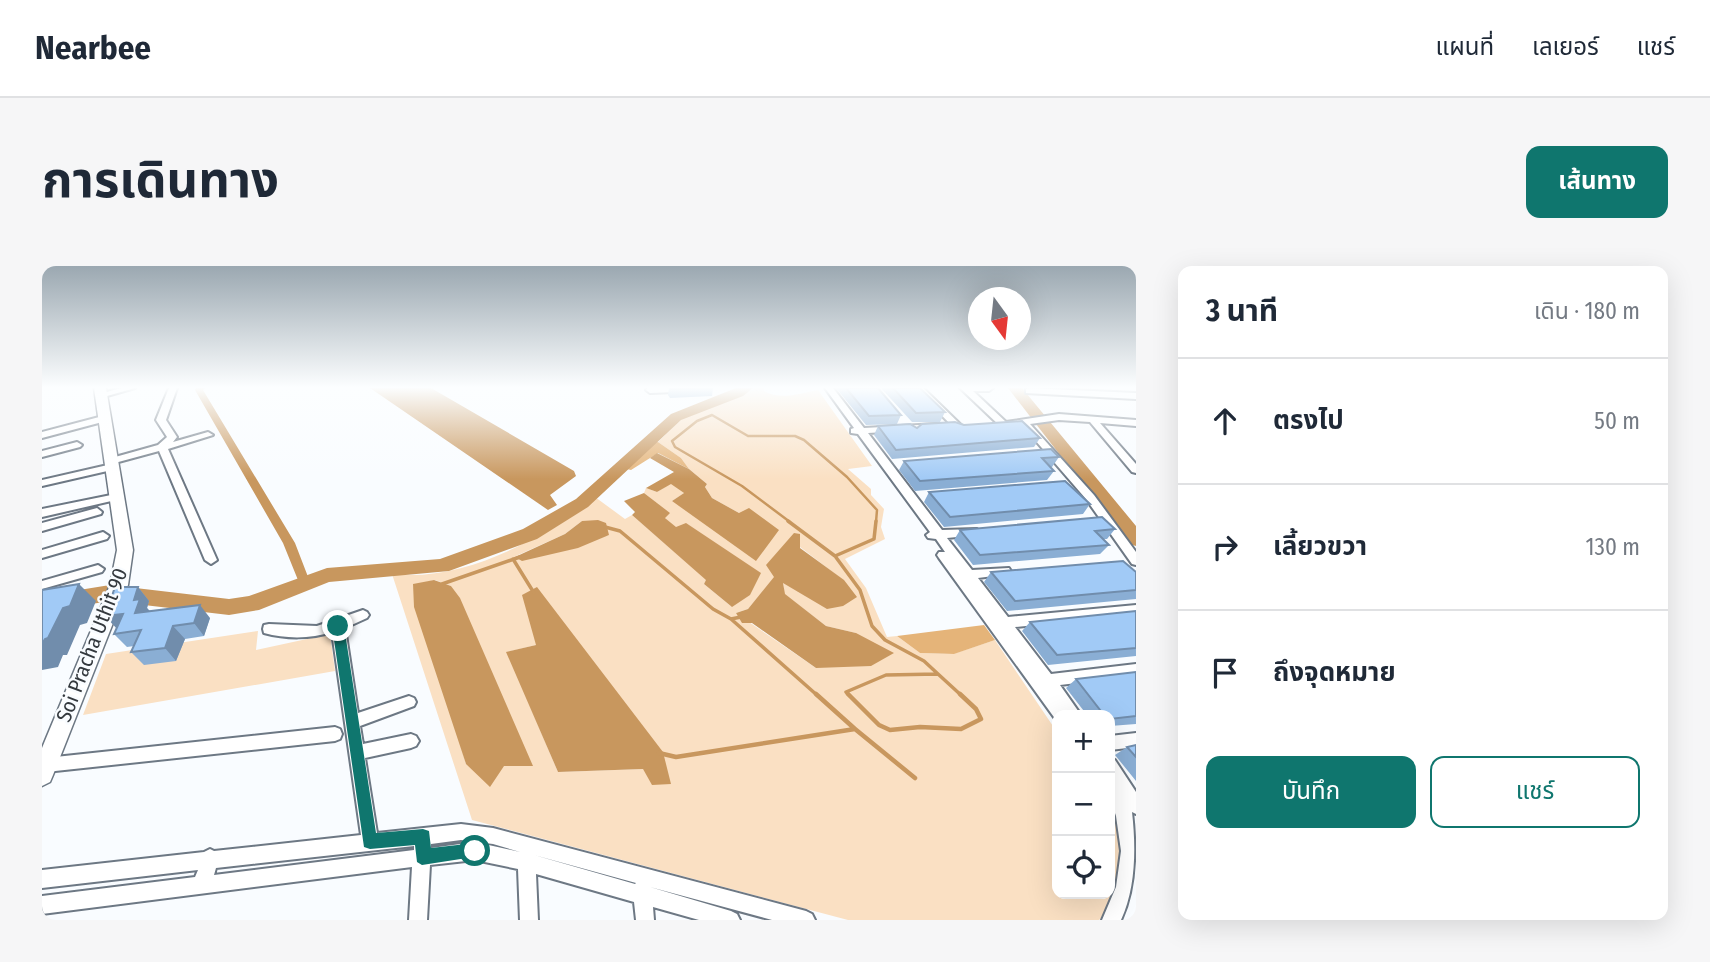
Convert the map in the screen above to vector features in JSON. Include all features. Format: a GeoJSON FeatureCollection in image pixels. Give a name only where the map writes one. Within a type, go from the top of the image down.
{"type":"FeatureCollection","features":[{"type":"Feature","properties":{"kind":"street"},"geometry":{"type":"LineString","coordinates":[[42,430],[91,419]]}},
{"type":"Feature","properties":{"kind":"street"},"geometry":{"type":"LineString","coordinates":[[42,435],[94,419]]}},
{"type":"Feature","properties":{"kind":"street","name":"Soi Pracha Uthit 90"},"geometry":{"type":"LineString","coordinates":[[46,758],[115,594],[125,550],[102,419]]}},
{"type":"Feature","properties":{"kind":"street"},"geometry":{"type":"LineString","coordinates":[[162,447],[172,437],[163,419]]}},
{"type":"Feature","properties":{"kind":"street"},"geometry":{"type":"LineString","coordinates":[[847,419],[1042,681],[1069,710]]}},
{"type":"Feature","properties":{"kind":"street"},"geometry":{"type":"LineString","coordinates":[[900,419],[910,430]]}},
{"type":"Feature","properties":{"kind":"street"},"geometry":{"type":"LineString","coordinates":[[950,419],[958,427]]}},
{"type":"Feature","properties":{"kind":"street"},"geometry":{"type":"LineString","coordinates":[[997,419],[1003,424]]}},
{"type":"Feature","properties":{"kind":"street"},"geometry":{"type":"LineString","coordinates":[[992,425],[1045,419]]}},
{"type":"Feature","properties":{"kind":"street"},"geometry":{"type":"LineString","coordinates":[[1056,419],[1136,423]]}},
{"type":"Feature","properties":{"kind":"street"},"geometry":{"type":"LineString","coordinates":[[1096,421],[1136,470]]}},
{"type":"Feature","properties":{"kind":"street"},"geometry":{"type":"LineString","coordinates":[[1026,422],[1079,484],[1135,561]]}},
{"type":"Feature","properties":{"kind":"street"},"geometry":{"type":"LineString","coordinates":[[858,433],[958,427]]}},
{"type":"Feature","properties":{"kind":"street"},"geometry":{"type":"LineString","coordinates":[[46,482],[208,435]]}},
{"type":"Feature","properties":{"kind":"street"},"geometry":{"type":"LineString","coordinates":[[42,454],[77,445]]}},
{"type":"Feature","properties":{"kind":"street"},"geometry":{"type":"LineString","coordinates":[[162,447],[211,561]]}},
{"type":"Feature","properties":{"kind":"street"},"geometry":{"type":"LineString","coordinates":[[1038,454],[1052,453]]}},
{"type":"Feature","properties":{"kind":"street"},"geometry":{"type":"LineString","coordinates":[[882,466],[901,465]]}},
{"type":"Feature","properties":{"kind":"street"},"geometry":{"type":"LineString","coordinates":[[1066,485],[1079,484]]}},
{"type":"Feature","properties":{"kind":"street"},"geometry":{"type":"LineString","coordinates":[[42,513],[66,507],[78,508],[115,493]]}},
{"type":"Feature","properties":{"kind":"street"},"geometry":{"type":"LineString","coordinates":[[906,498],[923,497]]}},
{"type":"Feature","properties":{"kind":"street"},"geometry":{"type":"LineString","coordinates":[[42,527],[97,512]]}},
{"type":"Feature","properties":{"kind":"street"},"geometry":{"type":"LineString","coordinates":[[1093,520],[1106,519]]}},
{"type":"Feature","properties":{"kind":"street"},"geometry":{"type":"LineString","coordinates":[[933,535],[990,530]]}},
{"type":"Feature","properties":{"kind":"street"},"geometry":{"type":"LineString","coordinates":[[42,554],[103,536]]}},
{"type":"Feature","properties":{"kind":"street"},"geometry":{"type":"LineString","coordinates":[[1121,561],[1135,561]]}},
{"type":"Feature","properties":{"kind":"street"},"geometry":{"type":"LineString","coordinates":[[42,585],[98,569]]}},
{"type":"Feature","properties":{"kind":"street"},"geometry":{"type":"LineString","coordinates":[[963,575],[1023,570]]}},
{"type":"Feature","properties":{"kind":"street"},"geometry":{"type":"LineString","coordinates":[[999,623],[1136,610]]}},
{"type":"Feature","properties":{"kind":"street"},"geometry":{"type":"LineString","coordinates":[[268,629],[314,633],[363,615]]}},
{"type":"Feature","properties":{"kind":"street"},"geometry":{"type":"LineString","coordinates":[[338,626],[370,841]]}},
{"type":"Feature","properties":{"kind":"street"},"geometry":{"type":"LineString","coordinates":[[1042,681],[1136,670]]}},
{"type":"Feature","properties":{"kind":"street"},"geometry":{"type":"LineString","coordinates":[[1042,681],[1058,710]]}},
{"type":"Feature","properties":{"kind":"street"},"geometry":{"type":"LineString","coordinates":[[352,722],[410,702]]}},
{"type":"Feature","properties":{"kind":"street"},"geometry":{"type":"LineString","coordinates":[[46,758],[335,734]]}},
{"type":"Feature","properties":{"kind":"street"},"geometry":{"type":"LineString","coordinates":[[1115,742],[1136,740]]}},
{"type":"Feature","properties":{"kind":"street"},"geometry":{"type":"LineString","coordinates":[[356,754],[411,741]]}},
{"type":"Feature","properties":{"kind":"street"},"geometry":{"type":"LineString","coordinates":[[1111,920],[1132,881],[1133,813],[1114,773]]}},
{"type":"Feature","properties":{"kind":"street"},"geometry":{"type":"LineString","coordinates":[[1115,790],[1133,813]]}},
{"type":"Feature","properties":{"kind":"street"},"geometry":{"type":"LineString","coordinates":[[42,879],[461,831],[477,833],[526,855],[642,887],[752,913],[806,920]]}},
{"type":"Feature","properties":{"kind":"street"},"geometry":{"type":"LineString","coordinates":[[418,920],[423,836]]}},
{"type":"Feature","properties":{"kind":"street"},"geometry":{"type":"LineString","coordinates":[[42,905],[475,851],[526,855]]}},
{"type":"Feature","properties":{"kind":"street"},"geometry":{"type":"LineString","coordinates":[[526,855],[529,920]]}},
{"type":"Feature","properties":{"kind":"street"},"geometry":{"type":"LineString","coordinates":[[202,884],[211,858]]}},
{"type":"Feature","properties":{"kind":"street"},"geometry":{"type":"LineString","coordinates":[[642,887],[645,920]]}},
{"type":"Feature","properties":{"kind":"street"},"geometry":{"type":"LineString","coordinates":[[642,887],[731,920]]}},
{"type":"Feature","properties":{"kind":"shaded area"},"geometry":{"type":"Polygon","coordinates":[[[415,419],[484,419],[574,471],[576,476],[550,495],[557,505],[548,510],[415,419]]]}},
{"type":"Feature","properties":{"kind":"shaded area"},"geometry":{"type":"Polygon","coordinates":[[[682,419],[838,419],[872,466],[848,469],[871,489],[871,495],[884,509],[881,527],[885,539],[845,559],[866,588],[887,637],[897,636],[920,653],[953,654],[995,640],[1052,725],[1052,899],[1115,899],[1115,818],[1124,865],[1121,889],[1112,908],[1099,920],[848,920],[472,820],[392,574],[419,575],[446,571],[500,555],[550,528],[595,497],[625,519],[632,515],[707,580],[704,584],[732,607],[676,528],[664,517],[669,513],[644,493],[646,488],[657,492],[671,483],[684,493],[672,501],[739,513],[712,498],[705,487],[707,484],[689,469],[681,458],[658,442],[682,419]],[[582,521],[565,534],[516,556],[609,535],[582,521]],[[800,547],[748,609],[736,613],[816,668],[856,633],[826,626],[784,594],[783,582],[843,580],[800,547]],[[435,580],[413,585],[466,764],[532,766],[451,586],[435,580]],[[536,645],[507,652],[558,772],[643,769],[671,784],[536,645]]]}},
{"type":"Feature","properties":{"kind":"shaded area"},"geometry":{"type":"Polygon","coordinates":[[[658,442],[681,458],[689,469],[658,453],[631,470],[622,468],[652,443],[658,442]]]}},
{"type":"Feature","properties":{"kind":"shaded area"},"geometry":{"type":"Polygon","coordinates":[[[657,453],[689,469],[707,484],[705,487],[712,498],[739,513],[749,508],[779,530],[756,561],[672,501],[684,493],[671,484],[657,492],[646,488],[674,472],[650,458],[657,453]]]}},
{"type":"Feature","properties":{"kind":"shaded area"},"geometry":{"type":"Polygon","coordinates":[[[644,493],[670,513],[665,518],[676,527],[686,523],[761,573],[750,595],[732,607],[704,584],[706,580],[632,515],[635,512],[624,501],[644,493]]]}},
{"type":"Feature","properties":{"kind":"shaded area"},"geometry":{"type":"Polygon","coordinates":[[[598,520],[606,523],[609,535],[578,548],[522,561],[515,557],[565,534],[582,521],[598,520]]]}},
{"type":"Feature","properties":{"kind":"shaded area"},"geometry":{"type":"Polygon","coordinates":[[[794,533],[800,534],[800,548],[844,580],[857,597],[843,606],[827,609],[783,583],[785,594],[826,626],[856,633],[894,653],[871,666],[816,668],[752,623],[742,623],[736,613],[748,609],[774,577],[766,565],[794,533]]]}},
{"type":"Feature","properties":{"kind":"shaded area"},"geometry":{"type":"Polygon","coordinates":[[[434,580],[451,586],[460,598],[533,766],[504,766],[490,787],[466,764],[414,607],[413,584],[434,580]]]}},
{"type":"Feature","properties":{"kind":"shaded area"},"geometry":{"type":"Polygon","coordinates":[[[537,587],[663,752],[671,784],[652,785],[643,769],[558,772],[506,652],[536,645],[522,595],[537,587]]]}},
{"type":"Feature","properties":{"kind":"shaded area"},"geometry":{"type":"Polygon","coordinates":[[[984,625],[995,640],[954,654],[920,653],[897,636],[984,625]]]}},
{"type":"Feature","properties":{"kind":"shaded area"},"geometry":{"type":"Polygon","coordinates":[[[258,631],[256,650],[330,634],[335,671],[83,715],[106,654],[258,631]]]}},
{"type":"Feature","properties":{"kind":"building"},"geometry":{"type":"Polygon","coordinates":[[[1022,421],[1040,438],[896,450],[878,426],[910,424],[917,428],[922,424],[955,422],[964,425],[1022,421]]]}},
{"type":"Feature","properties":{"kind":"building"},"geometry":{"type":"Polygon","coordinates":[[[1051,449],[1059,457],[1042,458],[1054,471],[920,481],[904,461],[1051,449]]]}},
{"type":"Feature","properties":{"kind":"building"},"geometry":{"type":"Polygon","coordinates":[[[1065,481],[1090,504],[950,517],[929,492],[1065,481]]]}},
{"type":"Feature","properties":{"kind":"building"},"geometry":{"type":"Polygon","coordinates":[[[1102,517],[1115,529],[1095,531],[1109,545],[980,555],[960,530],[1102,517]]]}},
{"type":"Feature","properties":{"kind":"building"},"geometry":{"type":"Polygon","coordinates":[[[1123,561],[1136,572],[1136,590],[1015,601],[991,572],[1123,561]]]}},
{"type":"Feature","properties":{"kind":"building"},"geometry":{"type":"Polygon","coordinates":[[[79,584],[70,606],[63,608],[48,638],[42,644],[42,590],[79,584]]]}},
{"type":"Feature","properties":{"kind":"building"},"geometry":{"type":"Polygon","coordinates":[[[115,587],[138,587],[134,600],[140,599],[135,613],[200,605],[194,623],[173,626],[165,648],[131,652],[141,630],[114,634],[123,614],[105,616],[115,587]]]}},
{"type":"Feature","properties":{"kind":"building"},"geometry":{"type":"Polygon","coordinates":[[[1136,611],[1136,648],[1057,655],[1030,622],[1136,611]]]}},
{"type":"Feature","properties":{"kind":"building"},"geometry":{"type":"Polygon","coordinates":[[[1136,672],[1136,716],[1115,718],[1115,710],[1100,710],[1076,679],[1136,672]]]}},
{"type":"Feature","properties":{"kind":"building"},"geometry":{"type":"Polygon","coordinates":[[[1136,745],[1136,757],[1127,747],[1136,745]]]}},
{"type":"Feature","properties":{"kind":"waterway"},"geometry":{"type":"LineString","coordinates":[[216,419],[289,543],[304,582]]}},
{"type":"Feature","properties":{"kind":"waterway"},"geometry":{"type":"LineString","coordinates":[[42,604],[110,593],[229,607],[251,604],[327,575],[442,566],[530,534],[582,503],[674,419]]}},
{"type":"Feature","properties":{"kind":"waterway"},"geometry":{"type":"LineString","coordinates":[[703,419],[672,441],[675,447],[742,486],[790,522]]}},
{"type":"Feature","properties":{"kind":"waterway"},"geometry":{"type":"LineString","coordinates":[[718,419],[748,436],[795,436],[804,440],[847,477],[877,510],[876,522]]}},
{"type":"Feature","properties":{"kind":"waterway"},"geometry":{"type":"LineString","coordinates":[[1038,419],[1136,539]]}},
{"type":"Feature","properties":{"kind":"waterway"},"geometry":{"type":"LineString","coordinates":[[788,521],[835,556]]}},
{"type":"Feature","properties":{"kind":"waterway"},"geometry":{"type":"LineString","coordinates":[[835,556],[874,539],[876,521]]}},
{"type":"Feature","properties":{"kind":"waterway"},"geometry":{"type":"LineString","coordinates":[[605,527],[620,531],[713,609],[731,619]]}},
{"type":"Feature","properties":{"kind":"waterway"},"geometry":{"type":"LineString","coordinates":[[835,556],[860,590],[872,626],[885,640],[924,661],[938,674]]}},
{"type":"Feature","properties":{"kind":"waterway"},"geometry":{"type":"LineString","coordinates":[[513,559],[520,557]]}},
{"type":"Feature","properties":{"kind":"waterway"},"geometry":{"type":"LineString","coordinates":[[442,584],[513,559]]}},
{"type":"Feature","properties":{"kind":"waterway"},"geometry":{"type":"LineString","coordinates":[[513,559],[534,593]]}},
{"type":"Feature","properties":{"kind":"waterway"},"geometry":{"type":"LineString","coordinates":[[731,619],[741,617]]}},
{"type":"Feature","properties":{"kind":"waterway"},"geometry":{"type":"LineString","coordinates":[[731,619],[818,696]]}},
{"type":"Feature","properties":{"kind":"waterway"},"geometry":{"type":"LineString","coordinates":[[938,674],[962,696]]}},
{"type":"Feature","properties":{"kind":"waterway"},"geometry":{"type":"LineString","coordinates":[[938,674],[886,675],[846,692],[879,725],[890,730],[920,727],[961,729],[981,719],[976,709],[960,694]]}},
{"type":"Feature","properties":{"kind":"waterway"},"geometry":{"type":"LineString","coordinates":[[816,694],[855,729]]}},
{"type":"Feature","properties":{"kind":"waterway"},"geometry":{"type":"LineString","coordinates":[[659,753],[676,757],[855,729]]}},
{"type":"Feature","properties":{"kind":"waterway"},"geometry":{"type":"LineString","coordinates":[[855,729],[915,778]]}},
{"type":"Feature","properties":{"kind":"route"},"geometry":{"type":"LineString","coordinates":[[338,626],[370,841],[423,836],[422,857],[475,851]]}}]}
